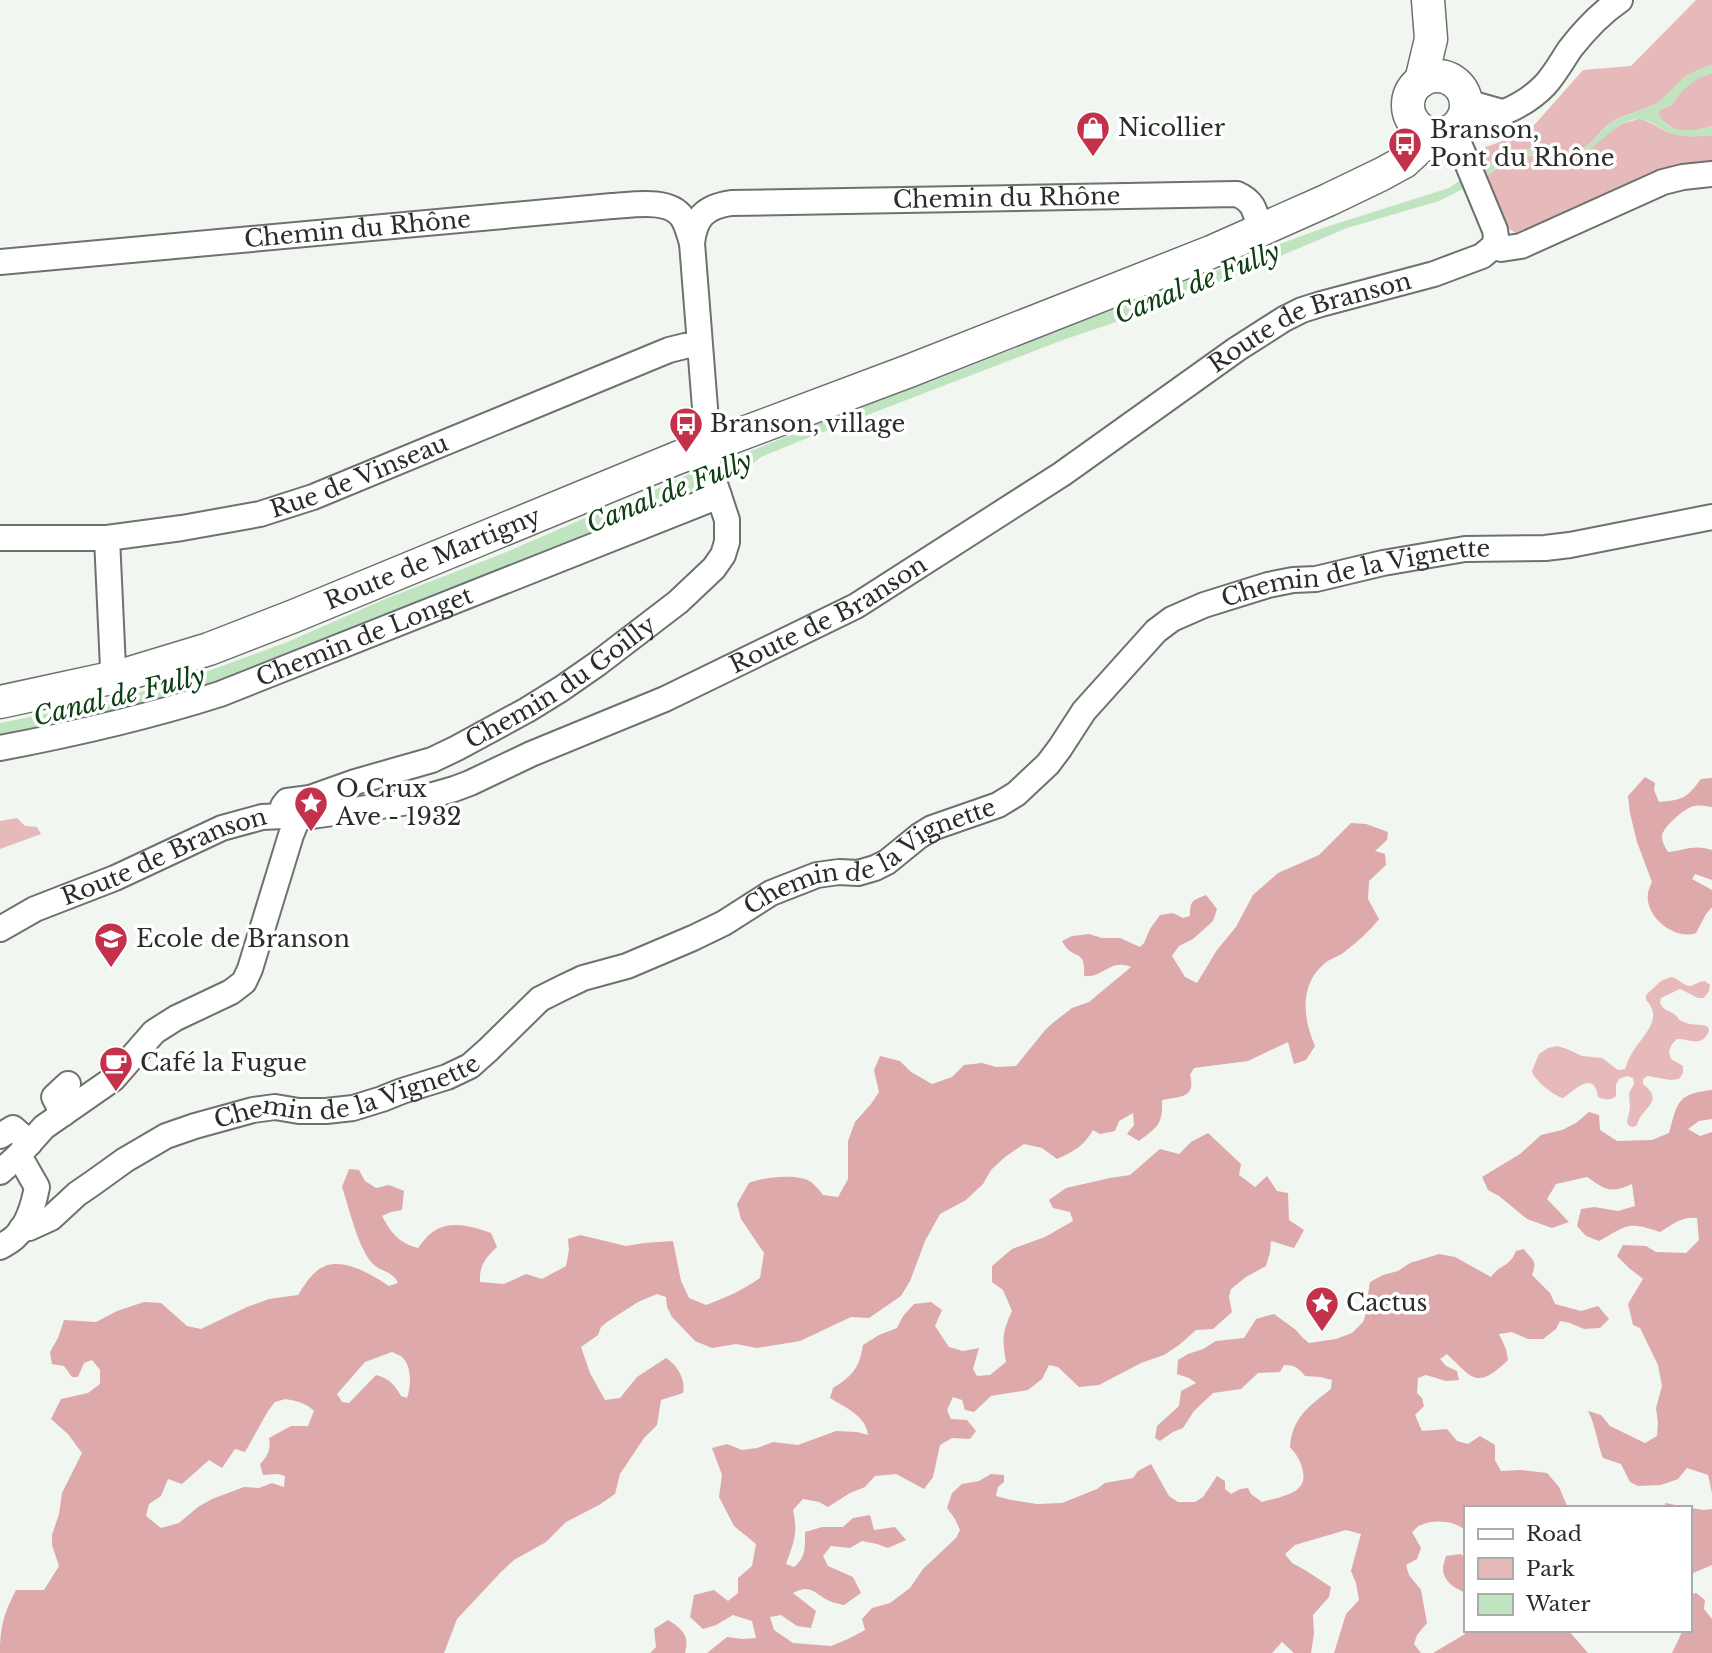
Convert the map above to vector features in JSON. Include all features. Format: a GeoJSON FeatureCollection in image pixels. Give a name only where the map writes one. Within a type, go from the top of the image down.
{"type":"FeatureCollection","features":[{"type":"Feature","properties":{"kind":"main road"},"geometry":{"type":"LineString","coordinates":[[1429,3],[1444,114]]}},
{"type":"Feature","properties":{"kind":"main road","name":"Route de Martigny"},"geometry":{"type":"LineString","coordinates":[[0,702],[115,677],[209,649],[1131,284],[1359,186],[1398,165],[1405,142],[1444,114]]}},
{"type":"Feature","properties":{"kind":"street"},"geometry":{"type":"LineString","coordinates":[[1444,114],[1485,119],[1522,103],[1544,86],[1580,37],[1620,0]]}},
{"type":"Feature","properties":{"kind":"street"},"geometry":{"type":"LineString","coordinates":[[1444,114],[1495,230],[1494,246],[1501,249],[1521,246],[1653,185],[1682,177],[1712,174]]}},
{"type":"Feature","properties":{"kind":"street","name":"Chemin du Rhône"},"geometry":{"type":"LineString","coordinates":[[731,204],[1237,194],[1253,205],[1260,230]]}},
{"type":"Feature","properties":{"kind":"street","name":"Chemin du Goilly"},"geometry":{"type":"LineString","coordinates":[[291,817],[283,806],[288,801],[310,798],[432,760],[527,710],[597,664],[678,602],[723,555],[727,542],[727,520],[706,451],[692,243],[693,230],[701,216],[716,207],[731,204]]}},
{"type":"Feature","properties":{"kind":"street","name":"Chemin du Rhône"},"geometry":{"type":"LineString","coordinates":[[0,262],[645,205],[667,206],[678,212],[684,219],[692,243]]}},
{"type":"Feature","properties":{"kind":"street","name":"Route de Branson"},"geometry":{"type":"LineString","coordinates":[[0,929],[35,909],[115,878],[222,828],[262,817],[291,817],[409,802],[454,789],[665,699],[856,606],[1062,474],[1237,349],[1284,319],[1321,304],[1434,274],[1482,257],[1494,246]]}},
{"type":"Feature","properties":{"kind":"street","name":"Rue de Vinseau"},"geometry":{"type":"LineString","coordinates":[[0,538],[107,538],[260,514],[324,492],[669,350],[699,345]]}},
{"type":"Feature","properties":{"kind":"street","name":"Chemin de Longet"},"geometry":{"type":"LineString","coordinates":[[0,748],[66,735],[220,694],[718,492]]}},
{"type":"Feature","properties":{"kind":"street","name":"Chemin de la Vignette"},"geometry":{"type":"LineString","coordinates":[[21,1229],[51,1218],[77,1194],[125,1160],[166,1136],[253,1110],[275,1107],[299,1111],[353,1108],[447,1077],[470,1066],[540,999],[562,988],[583,978],[627,966],[693,938],[724,923],[771,893],[817,874],[858,873],[875,869],[932,828],[998,805],[1016,794],[1048,764],[1084,711],[1156,631],[1203,605],[1268,585],[1316,579],[1383,563],[1465,549],[1570,545],[1712,517]]}},
{"type":"Feature","properties":{"kind":"street"},"geometry":{"type":"LineString","coordinates":[[107,538],[115,677]]}},
{"type":"Feature","properties":{"kind":"street"},"geometry":{"type":"LineString","coordinates":[[16,1157],[44,1127],[113,1079],[154,1032],[176,1018],[231,992],[244,982],[291,835],[291,817]]}},
{"type":"Feature","properties":{"kind":"street"},"geometry":{"type":"LineString","coordinates":[[63,1114],[54,1097],[68,1084]]}},
{"type":"Feature","properties":{"kind":"street"},"geometry":{"type":"LineString","coordinates":[[0,1136],[13,1128],[16,1157],[25,1166],[37,1187],[34,1203],[21,1229],[0,1247]]}},
{"type":"Feature","properties":{"kind":"green space"},"geometry":{"type":"Polygon","coordinates":[[[1696,0],[1712,0],[1712,65],[1691,76],[1659,102],[1609,124],[1581,150],[1561,153],[1527,149],[1481,165],[1477,150],[1528,132],[1583,70],[1631,66],[1696,0]]]}},
{"type":"Feature","properties":{"kind":"green space"},"geometry":{"type":"Polygon","coordinates":[[[1712,73],[1712,126],[1683,131],[1671,127],[1658,116],[1659,110],[1673,103],[1680,92],[1692,82],[1712,73]]]}},
{"type":"Feature","properties":{"kind":"green space"},"geometry":{"type":"Polygon","coordinates":[[[1638,119],[1676,134],[1712,135],[1712,165],[1522,237],[1506,227],[1484,178],[1515,159],[1543,156],[1569,159],[1622,124],[1638,119]]]}},
{"type":"Feature","properties":{"kind":"green space"},"geometry":{"type":"Polygon","coordinates":[[[17,818],[25,826],[37,827],[41,834],[0,849],[0,821],[17,818]]]}},
{"type":"Feature","properties":{"kind":"green space"},"geometry":{"type":"Polygon","coordinates":[[[1671,977],[1688,986],[1705,981],[1710,985],[1704,998],[1698,998],[1680,989],[1661,998],[1660,1003],[1680,1020],[1708,1027],[1709,1031],[1699,1041],[1677,1039],[1672,1044],[1669,1051],[1671,1059],[1683,1066],[1679,1079],[1648,1076],[1643,1079],[1643,1084],[1650,1090],[1652,1100],[1637,1125],[1629,1126],[1627,1122],[1633,1078],[1627,1076],[1619,1079],[1616,1096],[1607,1100],[1598,1097],[1592,1084],[1583,1084],[1563,1098],[1536,1079],[1532,1071],[1539,1054],[1557,1046],[1582,1056],[1602,1058],[1618,1070],[1625,1069],[1652,1021],[1653,1014],[1646,995],[1661,981],[1671,977]]]}},
{"type":"Feature","properties":{"kind":"shaded area"},"geometry":{"type":"Polygon","coordinates":[[[1645,777],[1655,783],[1654,790],[1659,802],[1684,797],[1701,779],[1712,778],[1712,807],[1689,808],[1669,824],[1662,836],[1668,852],[1695,847],[1712,850],[1712,880],[1695,874],[1692,879],[1712,890],[1712,907],[1696,933],[1679,933],[1663,925],[1648,902],[1652,882],[1637,842],[1628,796],[1645,777]]]}},
{"type":"Feature","properties":{"kind":"shaded area"},"geometry":{"type":"Polygon","coordinates":[[[1351,823],[1366,824],[1388,832],[1387,840],[1375,851],[1385,854],[1386,865],[1369,881],[1368,899],[1379,919],[1353,945],[1324,964],[1310,982],[1306,1014],[1315,1046],[1306,1060],[1294,1064],[1288,1042],[1248,1061],[1194,1068],[1190,1075],[1189,1092],[1162,1100],[1162,1115],[1158,1124],[1139,1141],[1127,1134],[1134,1125],[1133,1113],[1119,1121],[1115,1131],[1100,1134],[1093,1130],[1078,1148],[1057,1159],[1042,1148],[1024,1144],[991,1170],[983,1184],[966,1200],[940,1214],[901,1296],[869,1318],[851,1317],[800,1341],[757,1348],[736,1344],[712,1348],[695,1341],[672,1317],[666,1297],[657,1294],[638,1302],[607,1322],[598,1335],[581,1347],[590,1373],[605,1400],[620,1398],[637,1377],[666,1358],[680,1373],[683,1393],[661,1400],[657,1425],[644,1438],[620,1474],[615,1494],[566,1522],[546,1542],[514,1560],[501,1572],[457,1619],[444,1653],[0,1653],[4,1620],[16,1590],[44,1590],[59,1566],[52,1545],[52,1535],[62,1493],[82,1453],[68,1434],[51,1419],[61,1399],[88,1393],[100,1384],[100,1370],[92,1360],[84,1363],[78,1377],[72,1377],[64,1366],[52,1364],[50,1352],[64,1320],[96,1322],[144,1302],[161,1303],[187,1326],[201,1329],[269,1299],[298,1295],[317,1271],[333,1264],[359,1269],[389,1286],[398,1283],[393,1276],[373,1264],[358,1238],[342,1187],[349,1169],[359,1170],[365,1181],[376,1188],[389,1185],[404,1191],[402,1210],[382,1216],[396,1236],[411,1246],[418,1248],[437,1229],[452,1225],[468,1226],[491,1233],[497,1247],[484,1263],[480,1282],[504,1284],[526,1274],[542,1279],[566,1266],[568,1239],[580,1235],[626,1246],[673,1241],[681,1281],[689,1298],[706,1305],[760,1278],[764,1253],[741,1219],[737,1204],[749,1183],[772,1178],[805,1179],[823,1195],[838,1197],[848,1179],[848,1141],[855,1122],[879,1092],[874,1070],[880,1056],[900,1061],[911,1072],[932,1084],[952,1077],[964,1065],[982,1063],[996,1067],[1016,1066],[1054,1022],[1072,1008],[1089,1002],[1131,967],[1112,966],[1097,974],[1084,976],[1083,961],[1062,941],[1072,936],[1089,934],[1102,938],[1120,938],[1140,947],[1160,915],[1173,913],[1183,918],[1190,916],[1193,902],[1206,895],[1217,909],[1213,921],[1193,939],[1179,946],[1172,956],[1185,977],[1197,983],[1217,950],[1236,927],[1253,895],[1278,873],[1319,855],[1351,823]],[[392,1352],[365,1362],[337,1394],[342,1402],[349,1403],[376,1375],[388,1380],[401,1396],[407,1398],[410,1383],[408,1366],[403,1358],[392,1352]],[[285,1399],[275,1402],[268,1411],[245,1452],[235,1449],[222,1468],[209,1460],[182,1484],[168,1479],[161,1496],[149,1504],[146,1516],[161,1528],[179,1523],[212,1499],[244,1487],[259,1488],[272,1483],[284,1487],[285,1476],[263,1475],[260,1464],[268,1452],[269,1438],[291,1426],[308,1426],[314,1411],[301,1403],[285,1399]]]}},
{"type":"Feature","properties":{"kind":"shaded area"},"geometry":{"type":"Polygon","coordinates":[[[1712,1090],[1712,1119],[1699,1121],[1688,1129],[1700,1136],[1712,1132],[1712,1493],[1708,1475],[1687,1468],[1678,1479],[1661,1485],[1638,1486],[1630,1482],[1621,1464],[1603,1458],[1588,1411],[1601,1415],[1610,1426],[1645,1443],[1657,1436],[1656,1408],[1662,1386],[1658,1365],[1640,1328],[1633,1325],[1628,1304],[1643,1279],[1617,1256],[1623,1245],[1646,1246],[1656,1252],[1686,1253],[1699,1240],[1697,1218],[1682,1220],[1660,1232],[1628,1226],[1599,1241],[1586,1236],[1577,1226],[1581,1209],[1594,1207],[1618,1211],[1635,1206],[1632,1184],[1613,1190],[1587,1177],[1556,1184],[1547,1199],[1569,1222],[1552,1228],[1527,1219],[1488,1190],[1482,1177],[1520,1154],[1541,1135],[1562,1130],[1589,1112],[1599,1115],[1600,1130],[1617,1141],[1652,1140],[1669,1133],[1680,1101],[1691,1094],[1712,1090]]]}},
{"type":"Feature","properties":{"kind":"shaded area"},"geometry":{"type":"Polygon","coordinates":[[[1208,1133],[1241,1164],[1239,1175],[1255,1187],[1267,1176],[1277,1191],[1288,1193],[1289,1220],[1304,1230],[1294,1248],[1271,1241],[1266,1266],[1231,1289],[1229,1297],[1232,1312],[1213,1329],[1196,1330],[1164,1355],[1141,1363],[1099,1385],[1079,1387],[1058,1367],[1049,1365],[1042,1379],[1028,1390],[991,1396],[974,1412],[965,1410],[962,1400],[953,1397],[947,1410],[951,1419],[967,1420],[976,1431],[970,1439],[952,1438],[940,1445],[933,1477],[924,1489],[896,1474],[875,1476],[865,1487],[828,1507],[803,1499],[793,1510],[794,1538],[786,1564],[794,1567],[801,1560],[805,1547],[805,1532],[822,1527],[843,1527],[853,1518],[870,1515],[874,1530],[895,1527],[906,1540],[888,1548],[862,1541],[850,1548],[831,1546],[823,1556],[828,1566],[853,1577],[861,1593],[844,1605],[832,1602],[809,1589],[799,1590],[793,1593],[816,1611],[811,1628],[797,1626],[781,1615],[770,1617],[774,1630],[793,1643],[831,1646],[865,1630],[862,1619],[872,1608],[890,1603],[910,1588],[923,1569],[956,1538],[960,1530],[947,1508],[952,1493],[962,1484],[979,1481],[991,1474],[1004,1475],[1004,1482],[998,1487],[996,1496],[1037,1504],[1062,1503],[1105,1483],[1133,1478],[1138,1471],[1151,1464],[1169,1496],[1178,1502],[1195,1502],[1203,1497],[1217,1476],[1225,1481],[1225,1489],[1231,1494],[1248,1488],[1251,1494],[1262,1502],[1296,1490],[1301,1485],[1303,1472],[1300,1461],[1290,1447],[1291,1437],[1303,1414],[1331,1389],[1332,1380],[1305,1376],[1296,1367],[1288,1365],[1284,1365],[1280,1372],[1258,1373],[1241,1389],[1213,1393],[1194,1411],[1183,1428],[1160,1441],[1155,1438],[1157,1426],[1179,1406],[1181,1391],[1196,1383],[1177,1374],[1178,1360],[1216,1341],[1244,1338],[1256,1319],[1274,1314],[1309,1343],[1336,1339],[1352,1333],[1363,1322],[1369,1305],[1370,1282],[1410,1263],[1439,1254],[1455,1257],[1491,1277],[1516,1251],[1524,1249],[1534,1263],[1532,1275],[1550,1293],[1555,1304],[1581,1311],[1598,1306],[1609,1319],[1600,1328],[1584,1329],[1560,1321],[1556,1329],[1543,1339],[1528,1339],[1512,1332],[1499,1334],[1508,1360],[1482,1378],[1470,1375],[1447,1354],[1440,1359],[1446,1366],[1457,1371],[1459,1380],[1446,1381],[1426,1375],[1418,1378],[1417,1393],[1424,1406],[1415,1415],[1422,1431],[1447,1429],[1457,1441],[1468,1444],[1480,1436],[1495,1445],[1495,1460],[1501,1471],[1547,1473],[1559,1487],[1567,1506],[1464,1506],[1464,1529],[1450,1523],[1438,1522],[1426,1523],[1412,1532],[1421,1548],[1417,1559],[1406,1565],[1409,1575],[1421,1590],[1427,1623],[1417,1635],[1414,1644],[1421,1653],[1334,1653],[1346,1614],[1359,1600],[1351,1571],[1361,1534],[1346,1530],[1295,1545],[1285,1554],[1292,1563],[1331,1587],[1329,1597],[1313,1615],[1311,1653],[1294,1653],[1282,1642],[1272,1653],[707,1653],[727,1637],[756,1638],[752,1621],[733,1615],[703,1629],[690,1617],[694,1595],[714,1590],[728,1601],[738,1593],[738,1578],[752,1566],[756,1544],[734,1526],[719,1497],[722,1475],[712,1448],[727,1444],[742,1450],[773,1442],[798,1445],[836,1431],[868,1435],[859,1418],[830,1398],[833,1388],[854,1371],[863,1345],[897,1328],[914,1304],[931,1302],[942,1310],[935,1326],[949,1347],[963,1351],[979,1348],[973,1369],[977,1376],[990,1375],[1006,1362],[1004,1336],[1012,1311],[1003,1290],[992,1282],[992,1266],[1012,1249],[1045,1237],[1073,1221],[1070,1212],[1053,1208],[1049,1200],[1066,1188],[1130,1175],[1160,1149],[1179,1154],[1191,1142],[1208,1133]]]}},
{"type":"Feature","properties":{"kind":"shaded area"},"geometry":{"type":"Polygon","coordinates":[[[1691,1508],[1712,1509],[1712,1565],[1693,1573],[1691,1508]]]}},
{"type":"Feature","properties":{"kind":"shaded area"},"geometry":{"type":"Polygon","coordinates":[[[1461,1554],[1464,1557],[1464,1592],[1450,1584],[1445,1577],[1443,1568],[1446,1556],[1461,1554]]]}},
{"type":"Feature","properties":{"kind":"shaded area"},"geometry":{"type":"Polygon","coordinates":[[[1696,1593],[1705,1600],[1704,1609],[1712,1619],[1712,1653],[1672,1653],[1682,1632],[1691,1632],[1691,1594],[1696,1593]]]}},
{"type":"Feature","properties":{"kind":"shaded area"},"geometry":{"type":"Polygon","coordinates":[[[668,1620],[684,1633],[685,1653],[650,1653],[656,1647],[654,1629],[668,1620]]]}},
{"type":"Feature","properties":{"kind":"shaded area"},"geometry":{"type":"Polygon","coordinates":[[[1570,1632],[1588,1653],[1433,1653],[1465,1634],[1570,1632]]]}},
{"type":"Feature","properties":{"kind":"water","name":"Canal de Fully"},"geometry":{"type":"Polygon","coordinates":[[[1712,65],[1712,73],[1693,82],[1671,106],[1659,110],[1658,113],[1668,125],[1681,130],[1712,126],[1712,135],[1673,134],[1648,121],[1638,119],[1617,127],[1578,158],[1533,155],[1514,159],[1439,201],[1347,228],[1122,320],[810,437],[691,491],[227,679],[98,715],[0,736],[0,723],[90,705],[186,679],[285,643],[390,597],[615,508],[694,472],[842,414],[933,381],[1277,245],[1449,188],[1488,162],[1527,149],[1561,153],[1579,150],[1616,119],[1652,106],[1684,77],[1712,65]]]}},
{"type":"Feature","properties":{"kind":"place","name":"Nicollier"},"geometry":{"type":"Point","coordinates":[1093,158]}},
{"type":"Feature","properties":{"kind":"place","name":"Branson, Pont du Rhône"},"geometry":{"type":"Point","coordinates":[1405,174]}},
{"type":"Feature","properties":{"kind":"place","name":"Branson, village"},"geometry":{"type":"Point","coordinates":[686,454]}},
{"type":"Feature","properties":{"kind":"place","name":"O Crux Ave - 1932"},"geometry":{"type":"Point","coordinates":[311,833]}},
{"type":"Feature","properties":{"kind":"place","name":"Ecole de Branson"},"geometry":{"type":"Point","coordinates":[111,969]}},
{"type":"Feature","properties":{"kind":"place","name":"Café la Fugue"},"geometry":{"type":"Point","coordinates":[116,1093]}},
{"type":"Feature","properties":{"kind":"place","name":"Cactus"},"geometry":{"type":"Point","coordinates":[1322,1333]}}]}
